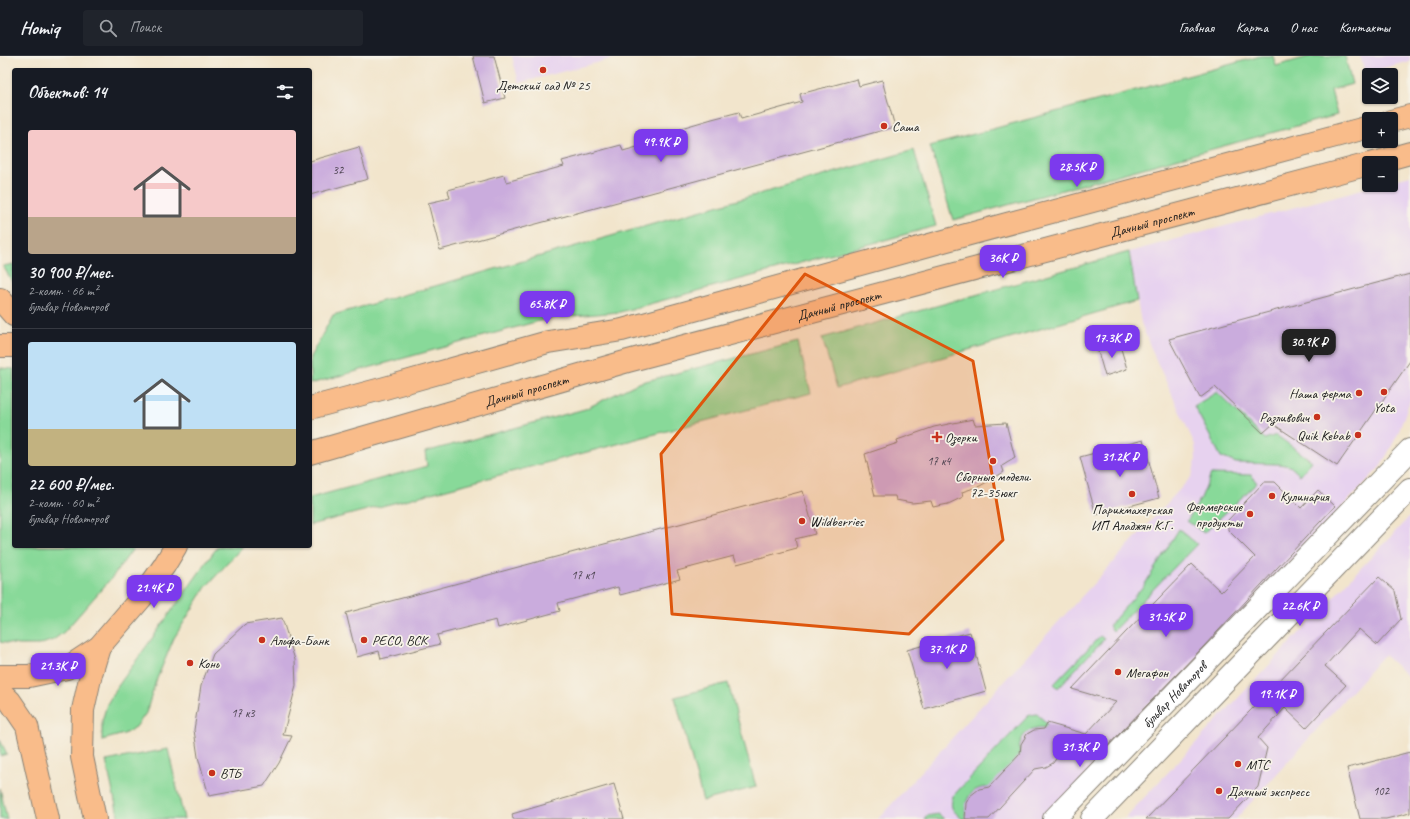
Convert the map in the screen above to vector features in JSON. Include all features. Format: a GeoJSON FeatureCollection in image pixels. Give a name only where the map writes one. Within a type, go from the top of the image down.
{"type":"FeatureCollection","features":[{"type":"Feature","properties":{"kind":"main road"},"geometry":{"type":"LineString","coordinates":[[1398,119],[1410,116]]}},
{"type":"Feature","properties":{"kind":"main road"},"geometry":{"type":"LineString","coordinates":[[312,407],[548,342],[622,330],[951,239],[1362,129]]}},
{"type":"Feature","properties":{"kind":"main road"},"geometry":{"type":"LineString","coordinates":[[1398,156],[1410,153]]}},
{"type":"Feature","properties":{"kind":"main road","name":"Дачный проспект"},"geometry":{"type":"LineString","coordinates":[[312,452],[635,359],[1362,166]]}},
{"type":"Feature","properties":{"kind":"main road"},"geometry":{"type":"LineString","coordinates":[[0,299],[12,314]]}},
{"type":"Feature","properties":{"kind":"main road"},"geometry":{"type":"LineString","coordinates":[[0,346],[12,346]]}},
{"type":"Feature","properties":{"kind":"main road"},"geometry":{"type":"LineString","coordinates":[[0,676],[29,676],[67,668],[99,647],[142,597],[175,548]]}},
{"type":"Feature","properties":{"kind":"main road"},"geometry":{"type":"LineString","coordinates":[[95,819],[82,757],[82,749],[83,710],[99,647]]}},
{"type":"Feature","properties":{"kind":"main road"},"geometry":{"type":"LineString","coordinates":[[0,691],[10,701],[27,726],[48,819]]}},
{"type":"Feature","properties":{"kind":"street","name":"бульвар Новаторов"},"geometry":{"type":"LineString","coordinates":[[1054,819],[1410,450]]}},
{"type":"Feature","properties":{"kind":"street","name":"бульвар Новаторов"},"geometry":{"type":"LineString","coordinates":[[1092,819],[1410,489]]}},
{"type":"Feature","properties":{"kind":"highlighted area"},"geometry":{"type":"Polygon","coordinates":[[[805,274],[973,361],[1003,540],[909,634],[672,614],[661,454],[805,274]]]}},
{"type":"Feature","properties":{"kind":"shaded area","name":"Детский сад № 25"},"geometry":{"type":"Polygon","coordinates":[[[512,56],[623,56],[519,83],[512,56]]]}},
{"type":"Feature","properties":{"kind":"shaded area"},"geometry":{"type":"Polygon","coordinates":[[[1360,56],[1410,56],[1410,61],[1384,68],[1364,68],[1360,56]]]}},
{"type":"Feature","properties":{"kind":"shaded area"},"geometry":{"type":"Polygon","coordinates":[[[1410,176],[1410,400],[1398,434],[1381,466],[1046,819],[878,819],[1192,476],[1196,459],[1195,445],[1152,351],[1141,323],[1129,252],[1362,189],[1362,192],[1398,192],[1398,179],[1410,176]]]}},
{"type":"Feature","properties":{"kind":"shaded area"},"geometry":{"type":"Polygon","coordinates":[[[1410,516],[1410,678],[1384,655],[1236,819],[1124,819],[1410,516]]]}},
{"type":"Feature","properties":{"kind":"green space"},"geometry":{"type":"Polygon","coordinates":[[[1261,56],[1273,56],[1276,66],[1311,56],[1345,56],[1352,84],[1331,90],[1337,115],[953,220],[930,146],[1261,56]]]}},
{"type":"Feature","properties":{"kind":"green space"},"geometry":{"type":"Polygon","coordinates":[[[914,150],[936,226],[620,312],[550,318],[312,383],[312,353],[333,315],[914,150]]]}},
{"type":"Feature","properties":{"kind":"green space"},"geometry":{"type":"Polygon","coordinates":[[[1129,252],[1137,301],[837,388],[822,338],[1129,252]]]}},
{"type":"Feature","properties":{"kind":"green space"},"geometry":{"type":"Polygon","coordinates":[[[12,264],[12,282],[3,266],[12,264]]]}},
{"type":"Feature","properties":{"kind":"green space"},"geometry":{"type":"Polygon","coordinates":[[[798,342],[811,393],[312,524],[312,497],[427,466],[425,452],[585,409],[638,383],[798,342]]]}},
{"type":"Feature","properties":{"kind":"green space"},"geometry":{"type":"Polygon","coordinates":[[[0,368],[12,369],[12,548],[134,548],[114,575],[64,632],[53,640],[39,645],[18,645],[0,642],[0,368]]]}},
{"type":"Feature","properties":{"kind":"green space"},"geometry":{"type":"Polygon","coordinates":[[[1217,392],[1265,439],[1276,435],[1312,461],[1300,475],[1290,466],[1279,464],[1236,463],[1221,457],[1194,406],[1217,392]]]}},
{"type":"Feature","properties":{"kind":"green space"},"geometry":{"type":"Polygon","coordinates":[[[1211,474],[1251,475],[1257,483],[1204,533],[1187,521],[1201,498],[1211,474]]]}},
{"type":"Feature","properties":{"kind":"green space"},"geometry":{"type":"Polygon","coordinates":[[[1179,529],[1197,544],[1113,631],[1109,626],[1145,584],[1179,529]]]}},
{"type":"Feature","properties":{"kind":"green space"},"geometry":{"type":"Polygon","coordinates":[[[217,548],[241,548],[206,587],[174,638],[156,681],[146,713],[136,727],[124,734],[102,740],[102,721],[107,704],[118,686],[217,548]]]}},
{"type":"Feature","properties":{"kind":"green space"},"geometry":{"type":"Polygon","coordinates":[[[1100,636],[1104,639],[1058,688],[1054,684],[1100,636]]]}},
{"type":"Feature","properties":{"kind":"green space"},"geometry":{"type":"Polygon","coordinates":[[[728,683],[756,787],[703,801],[675,697],[728,683]]]}},
{"type":"Feature","properties":{"kind":"green space"},"geometry":{"type":"Polygon","coordinates":[[[1037,714],[1052,728],[1036,728],[1024,735],[1019,747],[1020,756],[991,788],[984,787],[973,792],[967,801],[967,819],[962,819],[952,807],[951,804],[953,796],[1029,715],[1037,714]]]}},
{"type":"Feature","properties":{"kind":"green space"},"geometry":{"type":"Polygon","coordinates":[[[0,740],[7,754],[0,756],[0,740]]]}},
{"type":"Feature","properties":{"kind":"green space"},"geometry":{"type":"Polygon","coordinates":[[[168,749],[184,819],[119,819],[106,761],[168,749]]]}},
{"type":"Feature","properties":{"kind":"green space"},"geometry":{"type":"Polygon","coordinates":[[[0,788],[7,819],[0,819],[0,788]]]}},
{"type":"Feature","properties":{"kind":"green space"},"geometry":{"type":"Polygon","coordinates":[[[939,814],[944,819],[924,819],[926,816],[939,814]]]}},
{"type":"Feature","properties":{"kind":"building"},"geometry":{"type":"Polygon","coordinates":[[[473,56],[494,56],[505,98],[485,103],[473,56]]]}},
{"type":"Feature","properties":{"kind":"building"},"geometry":{"type":"Polygon","coordinates":[[[857,79],[859,86],[882,80],[895,127],[440,250],[428,203],[450,198],[448,190],[504,175],[506,182],[564,166],[562,161],[621,145],[623,151],[683,134],[681,128],[739,112],[741,119],[802,102],[800,94],[857,79]]]}},
{"type":"Feature","properties":{"kind":"building"},"geometry":{"type":"Polygon","coordinates":[[[359,147],[368,179],[312,194],[312,160],[359,147]]]}},
{"type":"Feature","properties":{"kind":"building"},"geometry":{"type":"Polygon","coordinates":[[[1410,274],[1410,361],[1337,466],[1273,424],[1263,433],[1215,387],[1200,398],[1169,339],[1410,274]]]}},
{"type":"Feature","properties":{"kind":"building"},"geometry":{"type":"Polygon","coordinates":[[[1119,342],[1127,369],[1105,376],[1097,348],[1119,342]]]}},
{"type":"Feature","properties":{"kind":"building"},"geometry":{"type":"Polygon","coordinates":[[[973,419],[975,425],[1006,423],[1015,458],[1002,466],[1004,472],[980,486],[962,492],[963,497],[948,504],[933,507],[931,501],[912,503],[896,500],[895,496],[875,496],[865,454],[898,443],[897,440],[934,427],[973,419]]]}},
{"type":"Feature","properties":{"kind":"building"},"geometry":{"type":"Polygon","coordinates":[[[1143,440],[1159,498],[1096,515],[1080,457],[1143,440]]]}},
{"type":"Feature","properties":{"kind":"building"},"geometry":{"type":"Polygon","coordinates":[[[1264,482],[1275,482],[1301,508],[1318,490],[1335,506],[1204,646],[1096,758],[1066,744],[1053,763],[1046,767],[1035,769],[989,819],[965,819],[966,803],[970,796],[979,789],[989,787],[1020,754],[1021,744],[1027,734],[1034,730],[1044,729],[1047,723],[1086,734],[1116,702],[1072,689],[1192,564],[1221,592],[1255,557],[1228,530],[1228,520],[1264,482]]]}},
{"type":"Feature","properties":{"kind":"building"},"geometry":{"type":"Polygon","coordinates":[[[803,491],[815,534],[795,539],[797,548],[737,564],[734,556],[677,571],[680,579],[620,595],[618,587],[558,603],[560,611],[498,628],[496,620],[437,635],[440,644],[381,659],[379,651],[357,657],[346,613],[803,491]]]}},
{"type":"Feature","properties":{"kind":"building"},"geometry":{"type":"Polygon","coordinates":[[[1379,577],[1395,591],[1401,619],[1377,645],[1359,629],[1325,666],[1346,685],[1306,728],[1285,708],[1258,738],[1267,748],[1258,787],[1228,819],[1146,819],[1379,577]]]}},
{"type":"Feature","properties":{"kind":"building"},"geometry":{"type":"Polygon","coordinates":[[[282,618],[295,660],[296,686],[283,735],[292,736],[279,763],[264,786],[209,796],[198,757],[194,730],[201,686],[213,654],[245,624],[282,618]]]}},
{"type":"Feature","properties":{"kind":"building"},"geometry":{"type":"Polygon","coordinates":[[[970,632],[986,691],[924,709],[907,650],[970,632]]]}},
{"type":"Feature","properties":{"kind":"building"},"geometry":{"type":"Polygon","coordinates":[[[1410,752],[1410,813],[1386,819],[1360,819],[1347,768],[1410,752]]]}},
{"type":"Feature","properties":{"kind":"building"},"geometry":{"type":"Polygon","coordinates":[[[614,784],[624,819],[513,819],[512,814],[614,784]]]}},
{"type":"Feature","properties":{"kind":"place","name":"Детский сад № 25"},"geometry":{"type":"Point","coordinates":[543,70]}},
{"type":"Feature","properties":{"kind":"place","name":"Саша"},"geometry":{"type":"Point","coordinates":[884,126]}},
{"type":"Feature","properties":{"kind":"place","name":"Yota"},"geometry":{"type":"Point","coordinates":[1384,392]}},
{"type":"Feature","properties":{"kind":"place","name":"Наша ферма"},"geometry":{"type":"Point","coordinates":[1359,393]}},
{"type":"Feature","properties":{"kind":"place","name":"Разливович"},"geometry":{"type":"Point","coordinates":[1317,417]}},
{"type":"Feature","properties":{"kind":"place","name":"Quik Kebab"},"geometry":{"type":"Point","coordinates":[1358,435]}},
{"type":"Feature","properties":{"kind":"place","name":"Озерки"},"geometry":{"type":"Point","coordinates":[937,437]}},
{"type":"Feature","properties":{"kind":"place","name":"Сборные модели. 72-35юкг"},"geometry":{"type":"Point","coordinates":[993,461]}},
{"type":"Feature","properties":{"kind":"place","name":"Парикмахерская ИП Аладжян К.Г."},"geometry":{"type":"Point","coordinates":[1132,494]}},
{"type":"Feature","properties":{"kind":"place","name":"Кулинария"},"geometry":{"type":"Point","coordinates":[1272,496]}},
{"type":"Feature","properties":{"kind":"place","name":"Фермерские продукты"},"geometry":{"type":"Point","coordinates":[1250,514]}},
{"type":"Feature","properties":{"kind":"place","name":"Wildberries"},"geometry":{"type":"Point","coordinates":[802,521]}},
{"type":"Feature","properties":{"kind":"place","name":"Альфа-Банк"},"geometry":{"type":"Point","coordinates":[262,640]}},
{"type":"Feature","properties":{"kind":"place","name":"РЕСО, ВСК"},"geometry":{"type":"Point","coordinates":[364,640]}},
{"type":"Feature","properties":{"kind":"place","name":"Конь"},"geometry":{"type":"Point","coordinates":[190,663]}},
{"type":"Feature","properties":{"kind":"place","name":"Мегафон"},"geometry":{"type":"Point","coordinates":[1118,672]}},
{"type":"Feature","properties":{"kind":"place","name":"МТС"},"geometry":{"type":"Point","coordinates":[1238,764]}},
{"type":"Feature","properties":{"kind":"place","name":"ВТБ"},"geometry":{"type":"Point","coordinates":[212,773]}},
{"type":"Feature","properties":{"kind":"place","name":"Дачный экспресс"},"geometry":{"type":"Point","coordinates":[1219,791]}}]}
